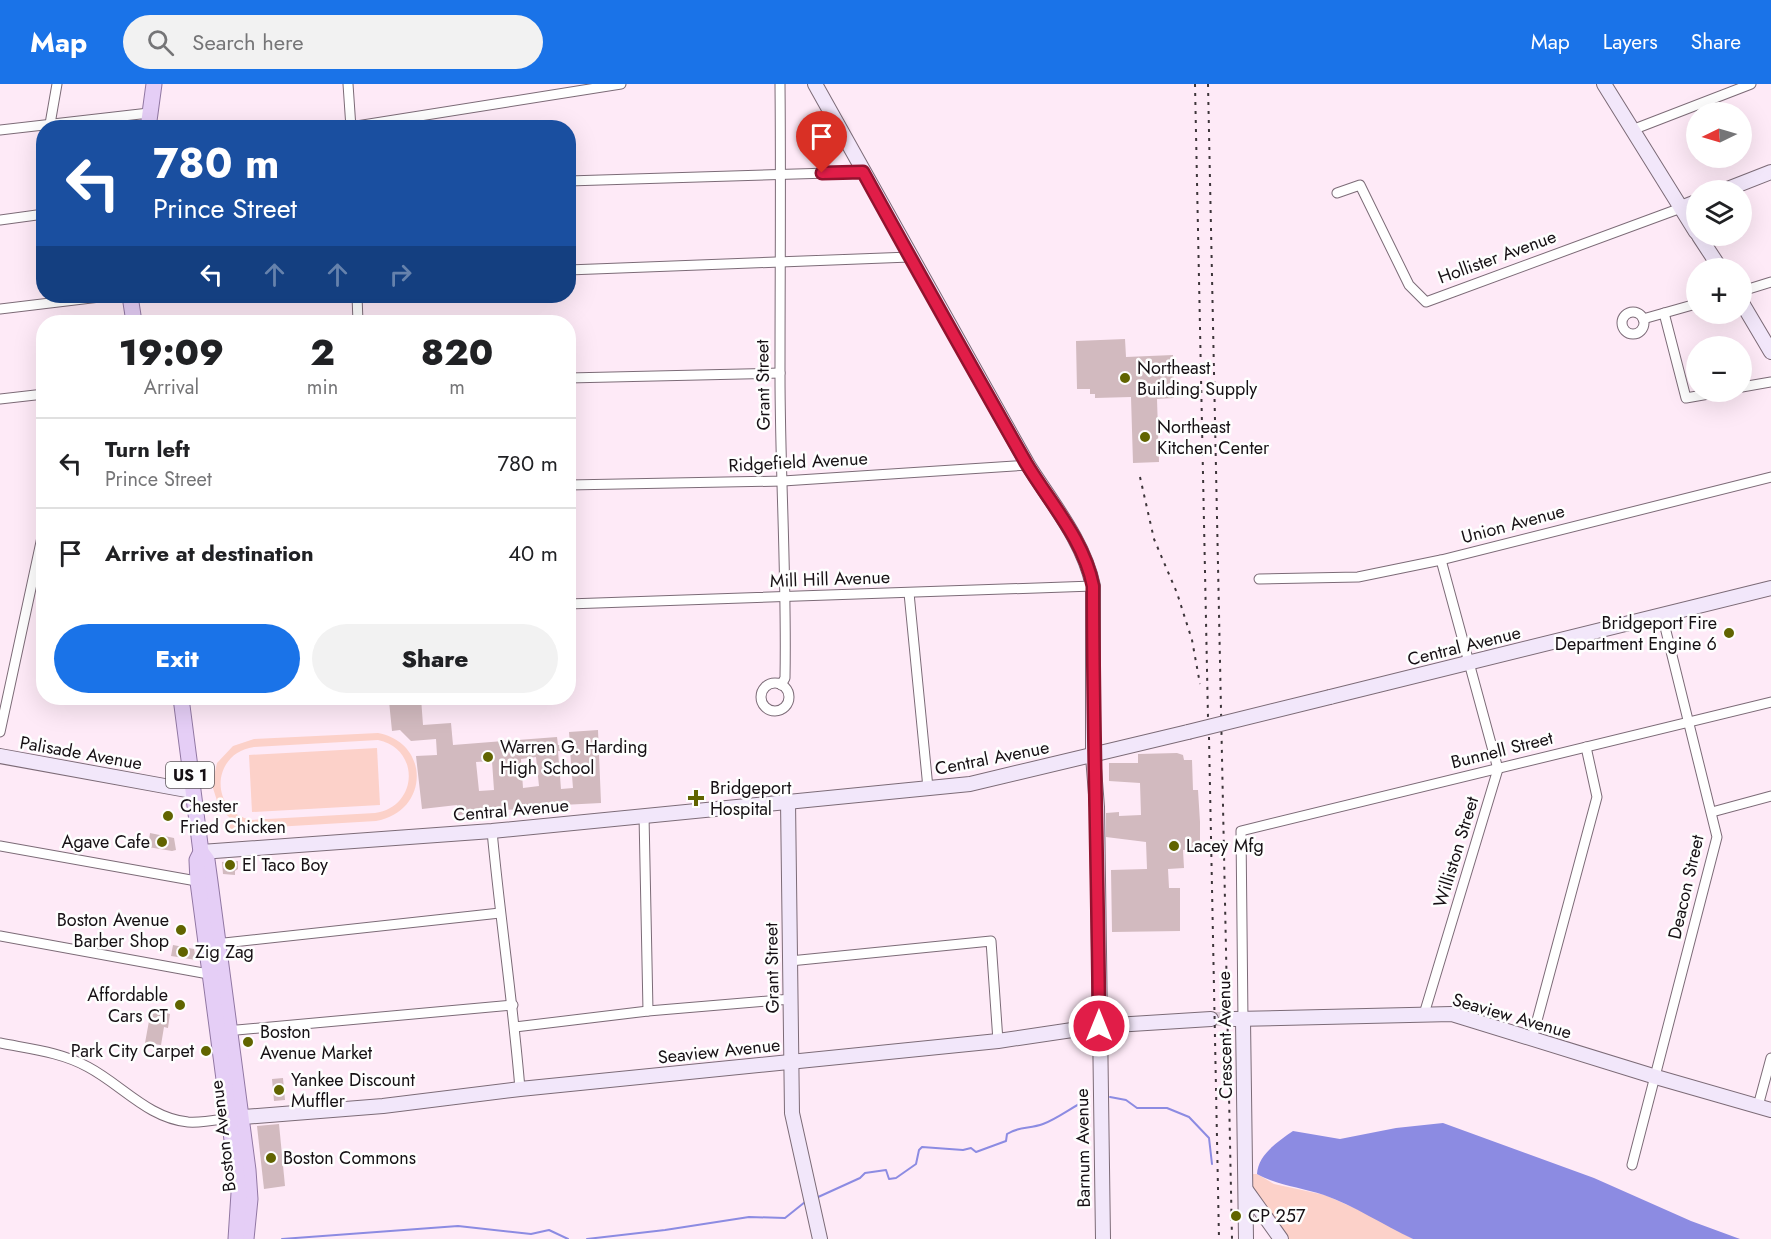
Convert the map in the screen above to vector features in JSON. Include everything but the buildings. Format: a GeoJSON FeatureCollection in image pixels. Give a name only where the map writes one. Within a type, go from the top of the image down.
{"type":"FeatureCollection","features":[{"type":"Feature","properties":{"kind":"main road"},"geometry":{"type":"LineString","coordinates":[[148,120],[154,84]]}},
{"type":"Feature","properties":{"kind":"main road","name":"Barnum Avenue"},"geometry":{"type":"LineString","coordinates":[[815,84],[1028,465],[1083,554],[1093,586],[1103,1239]]}},
{"type":"Feature","properties":{"kind":"main road"},"geometry":{"type":"LineString","coordinates":[[1604,84],[1686,216]]}},
{"type":"Feature","properties":{"kind":"main road"},"geometry":{"type":"LineString","coordinates":[[1751,180],[1771,172]]}},
{"type":"Feature","properties":{"kind":"main road","name":"Hollister Avenue"},"geometry":{"type":"LineString","coordinates":[[1681,208],[1686,206]]}},
{"type":"Feature","properties":{"kind":"main road"},"geometry":{"type":"LineString","coordinates":[[1752,320],[1771,352]]}},
{"type":"Feature","properties":{"kind":"main road","name":"Central Avenue"},"geometry":{"type":"LineString","coordinates":[[201,852],[492,831],[970,784],[1094,756],[1771,588]]}},
{"type":"Feature","properties":{"kind":"main road","name":"Boston Avenue"},"geometry":{"type":"LineString","coordinates":[[182,705],[201,852],[197,860],[204,882],[235,1118],[250,1185],[242,1234]]}},
{"type":"Feature","properties":{"kind":"main road","name":"Palisade Avenue"},"geometry":{"type":"LineString","coordinates":[[0,756],[192,791]]}},
{"type":"Feature","properties":{"kind":"main road","name":"Grant Street"},"geometry":{"type":"LineString","coordinates":[[788,801],[792,1113],[820,1239]]}},
{"type":"Feature","properties":{"kind":"main road","name":"Seaview Avenue"},"geometry":{"type":"LineString","coordinates":[[1239,1019],[1452,1014],[1764,1108]]}},
{"type":"Feature","properties":{"kind":"main road","name":"Seaview Avenue"},"geometry":{"type":"LineString","coordinates":[[235,1118],[383,1106],[520,1089],[998,1041],[1099,1026],[1211,1018]]}},
{"type":"Feature","properties":{"kind":"main road","name":"Crescent Avenue"},"geometry":{"type":"LineString","coordinates":[[1239,1019],[1246,1239]]}},
{"type":"Feature","properties":{"kind":"main road"},"geometry":{"type":"LineString","coordinates":[[1245,1189],[1281,1239]]}},
{"type":"Feature","properties":{"kind":"street"},"geometry":{"type":"LineString","coordinates":[[52,120],[57,84]]}},
{"type":"Feature","properties":{"kind":"street"},"geometry":{"type":"LineString","coordinates":[[348,84],[349,120]]}},
{"type":"Feature","properties":{"kind":"street"},"geometry":{"type":"LineString","coordinates":[[393,120],[621,84]]}},
{"type":"Feature","properties":{"kind":"street","name":"Grant Street"},"geometry":{"type":"LineString","coordinates":[[780,84],[782,263],[780,373],[787,597],[785,678],[781,685]]}},
{"type":"Feature","properties":{"kind":"street"},"geometry":{"type":"LineString","coordinates":[[1632,130],[1751,84]]}},
{"type":"Feature","properties":{"kind":"street"},"geometry":{"type":"LineString","coordinates":[[0,130],[36,126]]}},
{"type":"Feature","properties":{"kind":"street"},"geometry":{"type":"LineString","coordinates":[[576,181],[863,172]]}},
{"type":"Feature","properties":{"kind":"street","name":"Hollister Avenue"},"geometry":{"type":"LineString","coordinates":[[1337,193],[1360,185],[1409,285],[1426,302],[1681,208]]}},
{"type":"Feature","properties":{"kind":"street"},"geometry":{"type":"LineString","coordinates":[[0,220],[36,215]]}},
{"type":"Feature","properties":{"kind":"street"},"geometry":{"type":"LineString","coordinates":[[576,270],[910,257]]}},
{"type":"Feature","properties":{"kind":"street"},"geometry":{"type":"LineString","coordinates":[[1752,288],[1771,282]]}},
{"type":"Feature","properties":{"kind":"street"},"geometry":{"type":"LineString","coordinates":[[0,309],[50,303]]}},
{"type":"Feature","properties":{"kind":"street"},"geometry":{"type":"LineString","coordinates":[[1643,319],[1686,307]]}},
{"type":"Feature","properties":{"kind":"street"},"geometry":{"type":"LineString","coordinates":[[1664,313],[1686,398]]}},
{"type":"Feature","properties":{"kind":"street"},"geometry":{"type":"LineString","coordinates":[[576,378],[780,373]]}},
{"type":"Feature","properties":{"kind":"street"},"geometry":{"type":"LineString","coordinates":[[1752,385],[1771,382]]}},
{"type":"Feature","properties":{"kind":"street"},"geometry":{"type":"LineString","coordinates":[[0,399],[36,395]]}},
{"type":"Feature","properties":{"kind":"street","name":"Ridgefield Avenue"},"geometry":{"type":"LineString","coordinates":[[576,485],[783,481],[1028,465]]}},
{"type":"Feature","properties":{"kind":"street","name":"Union Avenue"},"geometry":{"type":"LineString","coordinates":[[1259,579],[1358,577],[1441,560],[1771,477]]}},
{"type":"Feature","properties":{"kind":"street"},"geometry":{"type":"LineString","coordinates":[[1441,560],[1498,769]]}},
{"type":"Feature","properties":{"kind":"street"},"geometry":{"type":"LineString","coordinates":[[0,732],[36,565]]}},
{"type":"Feature","properties":{"kind":"street","name":"Mill Hill Avenue"},"geometry":{"type":"LineString","coordinates":[[576,604],[1093,586]]}},
{"type":"Feature","properties":{"kind":"street"},"geometry":{"type":"LineString","coordinates":[[909,593],[928,788]]}},
{"type":"Feature","properties":{"kind":"street","name":"Deacon Street"},"geometry":{"type":"LineString","coordinates":[[1632,1165],[1717,837],[1662,615]]}},
{"type":"Feature","properties":{"kind":"street","name":"Bunnell Street"},"geometry":{"type":"LineString","coordinates":[[1241,831],[1771,702]]}},
{"type":"Feature","properties":{"kind":"street"},"geometry":{"type":"LineString","coordinates":[[1532,1039],[1597,797],[1586,747]]}},
{"type":"Feature","properties":{"kind":"street","name":"Williston Street"},"geometry":{"type":"LineString","coordinates":[[1424,1014],[1498,769]]}},
{"type":"Feature","properties":{"kind":"street"},"geometry":{"type":"LineString","coordinates":[[1712,812],[1771,796]]}},
{"type":"Feature","properties":{"kind":"street"},"geometry":{"type":"LineString","coordinates":[[644,815],[648,1011]]}},
{"type":"Feature","properties":{"kind":"street"},"geometry":{"type":"LineString","coordinates":[[492,831],[500,913],[513,1005],[520,1089]]}},
{"type":"Feature","properties":{"kind":"street","name":"Crescent Avenue"},"geometry":{"type":"LineString","coordinates":[[1239,1019],[1241,831]]}},
{"type":"Feature","properties":{"kind":"street"},"geometry":{"type":"LineString","coordinates":[[0,846],[204,882]]}},
{"type":"Feature","properties":{"kind":"street"},"geometry":{"type":"LineString","coordinates":[[213,944],[500,913]]}},
{"type":"Feature","properties":{"kind":"street"},"geometry":{"type":"LineString","coordinates":[[0,936],[217,975]]}},
{"type":"Feature","properties":{"kind":"street"},"geometry":{"type":"LineString","coordinates":[[790,961],[990,941],[998,1041]]}},
{"type":"Feature","properties":{"kind":"street"},"geometry":{"type":"LineString","coordinates":[[515,1027],[648,1011],[791,999]]}},
{"type":"Feature","properties":{"kind":"street"},"geometry":{"type":"LineString","coordinates":[[224,1031],[513,1005]]}},
{"type":"Feature","properties":{"kind":"street"},"geometry":{"type":"LineString","coordinates":[[0,1043],[62,1055],[89,1067],[142,1104],[169,1117],[197,1122],[235,1118]]}},
{"type":"Feature","properties":{"kind":"street"},"geometry":{"type":"LineString","coordinates":[[1764,1108],[1771,1058]]}},
{"type":"Feature","properties":{"kind":"shaded area"},"geometry":{"type":"Polygon","coordinates":[[[378,733],[395,739],[408,750],[415,763],[417,777],[414,792],[406,805],[393,815],[376,821],[224,830],[223,822],[233,821],[219,807],[212,785],[217,763],[233,746],[254,739],[378,733]],[[378,740],[254,747],[240,751],[229,760],[223,770],[222,795],[237,815],[251,820],[375,813],[389,809],[400,800],[409,778],[402,754],[392,745],[378,740]]]}},
{"type":"Feature","properties":{"kind":"shaded area"},"geometry":{"type":"Polygon","coordinates":[[[377,748],[380,805],[252,812],[249,755],[377,748]]]}},
{"type":"Feature","properties":{"kind":"shaded area"},"geometry":{"type":"Polygon","coordinates":[[[1443,1123],[1594,1178],[1691,1221],[1740,1239],[1413,1239],[1335,1199],[1257,1174],[1265,1155],[1275,1144],[1293,1131],[1340,1139],[1396,1128],[1443,1123]]]}},
{"type":"Feature","properties":{"kind":"shaded area"},"geometry":{"type":"Polygon","coordinates":[[[1250,1174],[1257,1174],[1274,1184],[1325,1195],[1368,1214],[1413,1239],[1289,1239],[1251,1185],[1250,1174]]]}},
{"type":"Feature","properties":{"kind":"waterway"},"geometry":{"type":"LineString","coordinates":[[1110,1097],[1126,1100],[1137,1108],[1167,1108],[1189,1117],[1209,1138],[1212,1164]]}},
{"type":"Feature","properties":{"kind":"waterway"},"geometry":{"type":"LineString","coordinates":[[816,1198],[860,1178],[865,1173],[886,1170],[889,1179],[896,1178],[916,1164],[919,1150],[922,1147],[963,1150],[971,1148],[976,1152],[1006,1141],[1007,1134],[1011,1131],[1043,1124],[1089,1099]]}},
{"type":"Feature","properties":{"kind":"waterway"},"geometry":{"type":"LineString","coordinates":[[587,1239],[749,1217],[785,1218],[805,1202]]}},
{"type":"Feature","properties":{"kind":"waterway"},"geometry":{"type":"LineString","coordinates":[[282,1239],[458,1226],[531,1234],[549,1230],[568,1239]]}},
{"type":"Feature","properties":{"kind":"tunnel"},"geometry":{"type":"LineString","coordinates":[[1211,1019],[1234,1019]]}},
{"type":"Feature","properties":{"kind":"railway"},"geometry":{"type":"LineString","coordinates":[[1195,84],[1208,718]]}},
{"type":"Feature","properties":{"kind":"railway"},"geometry":{"type":"LineString","coordinates":[[1208,84],[1232,1239]]}},
{"type":"Feature","properties":{"kind":"railway"},"geometry":{"type":"LineString","coordinates":[[1140,477],[1154,539],[1177,593],[1192,640],[1200,684]]}},
{"type":"Feature","properties":{"kind":"railway"},"geometry":{"type":"LineString","coordinates":[[1209,737],[1219,1239]]}},
{"type":"Feature","properties":{"kind":"place","name":"Northeast Building Supply"},"geometry":{"type":"Point","coordinates":[1125,378]}},
{"type":"Feature","properties":{"kind":"place","name":"Northeast Kitchen Center"},"geometry":{"type":"Point","coordinates":[1145,437]}},
{"type":"Feature","properties":{"kind":"place","name":"Bridgeport Fire Department Engine 6"},"geometry":{"type":"Point","coordinates":[1729,633]}},
{"type":"Feature","properties":{"kind":"place","name":"Warren G. Harding High School"},"geometry":{"type":"Point","coordinates":[488,757]}},
{"type":"Feature","properties":{"kind":"place","name":"Bridgeport Hospital"},"geometry":{"type":"Point","coordinates":[696,798]}},
{"type":"Feature","properties":{"kind":"place","name":"Chester Fried Chicken"},"geometry":{"type":"Point","coordinates":[168,816]}},
{"type":"Feature","properties":{"kind":"place","name":"Agave Cafe"},"geometry":{"type":"Point","coordinates":[162,842]}},
{"type":"Feature","properties":{"kind":"place","name":"Lacey Mfg"},"geometry":{"type":"Point","coordinates":[1174,846]}},
{"type":"Feature","properties":{"kind":"place","name":"El Taco Boy"},"geometry":{"type":"Point","coordinates":[230,865]}},
{"type":"Feature","properties":{"kind":"place","name":"Boston Avenue Barber Shop"},"geometry":{"type":"Point","coordinates":[181,930]}},
{"type":"Feature","properties":{"kind":"place","name":"Zig Zag"},"geometry":{"type":"Point","coordinates":[183,952]}},
{"type":"Feature","properties":{"kind":"place","name":"Affordable Cars CT"},"geometry":{"type":"Point","coordinates":[180,1005]}},
{"type":"Feature","properties":{"kind":"place","name":"Boston Avenue Market"},"geometry":{"type":"Point","coordinates":[248,1042]}},
{"type":"Feature","properties":{"kind":"place","name":"Park City Carpet"},"geometry":{"type":"Point","coordinates":[206,1051]}},
{"type":"Feature","properties":{"kind":"place","name":"Yankee Discount Muffler"},"geometry":{"type":"Point","coordinates":[279,1090]}},
{"type":"Feature","properties":{"kind":"place","name":"Boston Commons"},"geometry":{"type":"Point","coordinates":[271,1158]}},
{"type":"Feature","properties":{"kind":"place","name":"CP 257"},"geometry":{"type":"Point","coordinates":[1236,1216]}},
{"type":"Feature","properties":{"kind":"route"},"geometry":{"type":"LineString","coordinates":[[822,173],[863,172],[1028,465],[1067,526],[1091,574],[1097,807],[1099,1026]]}}]}
